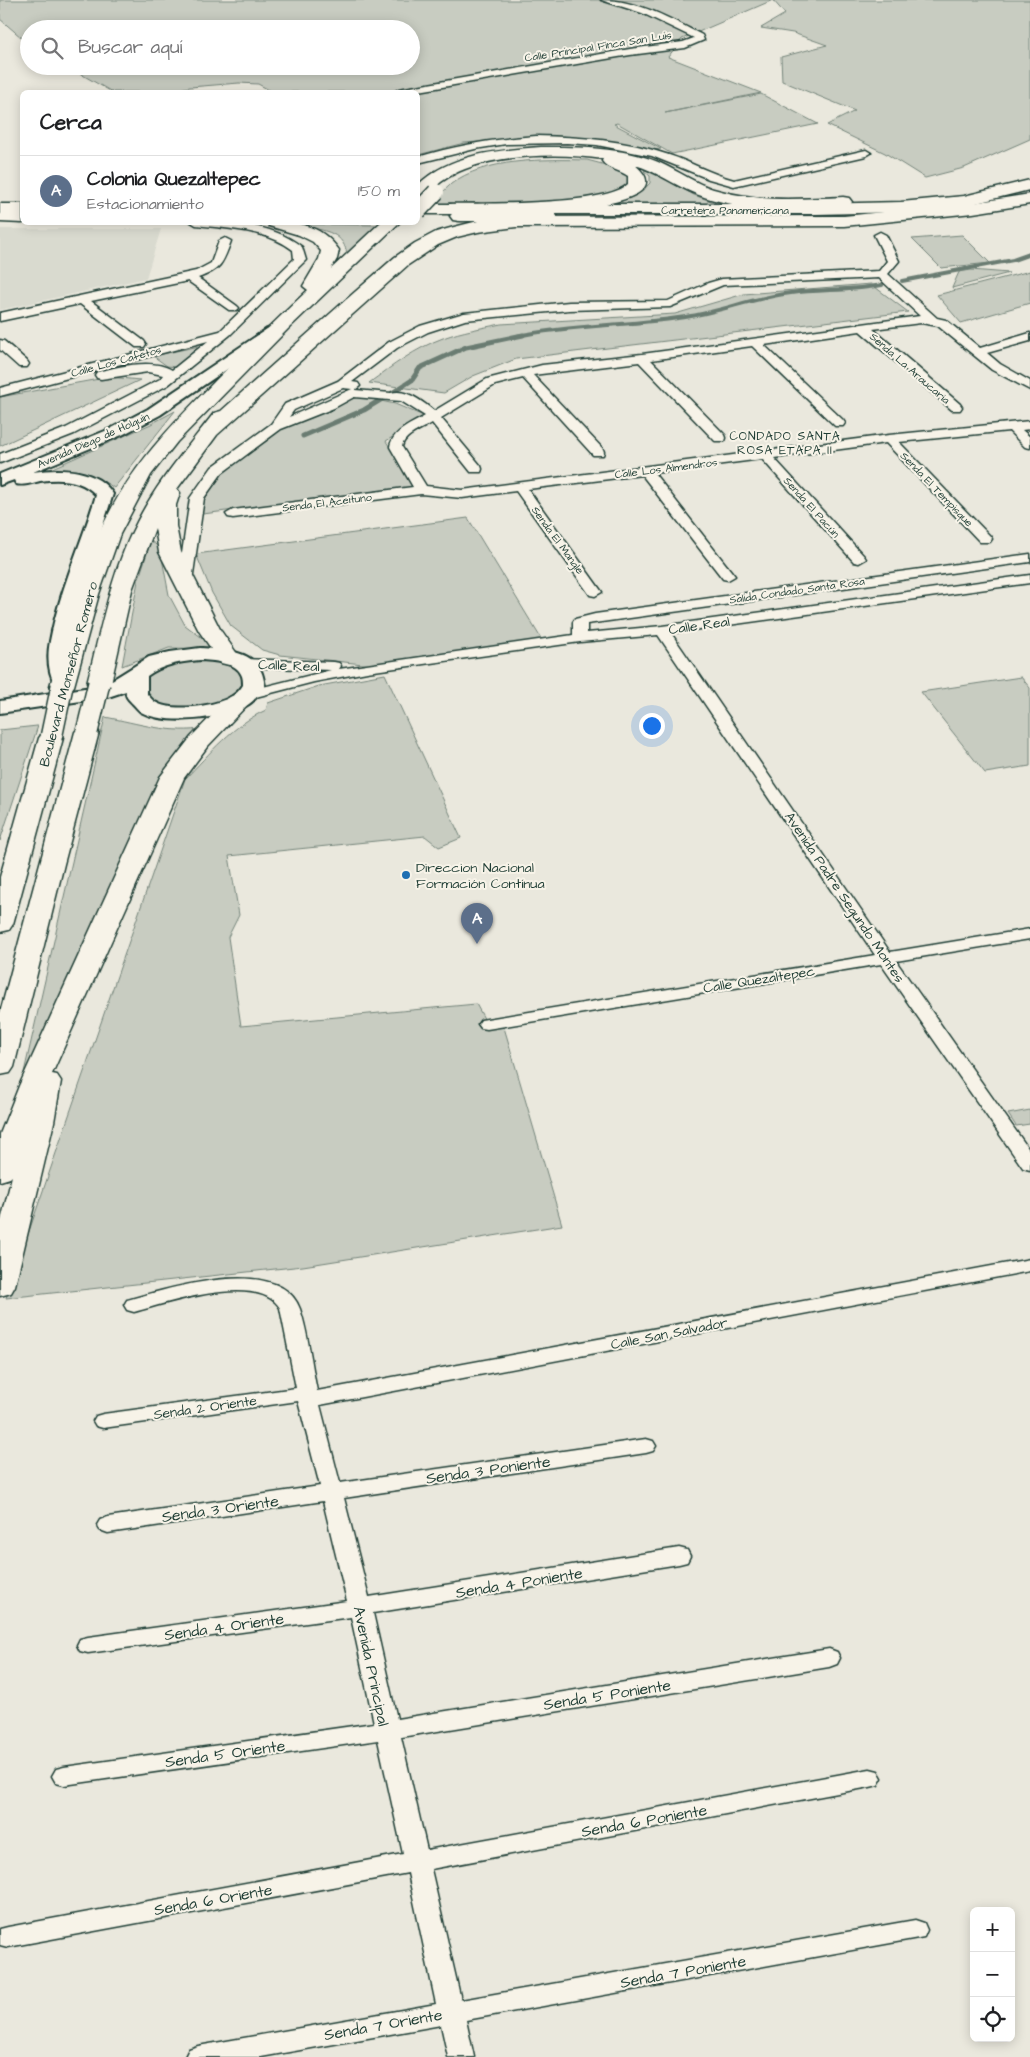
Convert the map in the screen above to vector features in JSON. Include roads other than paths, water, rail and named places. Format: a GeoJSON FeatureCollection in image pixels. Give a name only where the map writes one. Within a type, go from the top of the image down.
{"type":"FeatureCollection","features":[{"type":"Feature","properties":{"kind":"main road"},"geometry":{"type":"LineString","coordinates":[[420,205],[425,192],[440,175],[475,161],[519,154],[562,152],[605,154],[631,159],[671,174],[717,196],[740,200],[831,203],[913,200],[1030,189]]}},
{"type":"Feature","properties":{"kind":"main road"},"geometry":{"type":"LineString","coordinates":[[425,192],[472,168],[529,158],[579,157],[605,160],[628,167],[636,173],[638,178],[637,184],[623,195],[599,201],[450,209]]}},
{"type":"Feature","properties":{"kind":"main road","name":"Carretera Panamericana"},"geometry":{"type":"LineString","coordinates":[[420,210],[787,210],[901,207],[964,201],[1030,189]]}},
{"type":"Feature","properties":{"kind":"main road","name":"Carretera Panamericana"},"geometry":{"type":"LineString","coordinates":[[420,216],[898,214],[965,209],[1030,189]]}},
{"type":"Feature","properties":{"kind":"main road"},"geometry":{"type":"LineString","coordinates":[[0,210],[20,209]]}},
{"type":"Feature","properties":{"kind":"main road"},"geometry":{"type":"LineString","coordinates":[[211,431],[319,332],[402,262],[429,243],[454,232],[516,222],[834,221],[898,214]]}},
{"type":"Feature","properties":{"kind":"main road"},"geometry":{"type":"LineString","coordinates":[[0,217],[20,217]]}},
{"type":"Feature","properties":{"kind":"main road"},"geometry":{"type":"LineString","coordinates":[[284,225],[315,236],[330,250],[328,260],[297,311]]}},
{"type":"Feature","properties":{"kind":"main road"},"geometry":{"type":"LineString","coordinates":[[0,1067],[87,732],[120,592],[148,521],[174,480],[249,382],[394,228]]}},
{"type":"Feature","properties":{"kind":"main road"},"geometry":{"type":"LineString","coordinates":[[297,311],[394,228]]}},
{"type":"Feature","properties":{"kind":"main road","name":"Boulevard Monseñor Romero"},"geometry":{"type":"LineString","coordinates":[[0,924],[88,594],[109,534],[142,474],[170,438],[297,311]]}},
{"type":"Feature","properties":{"kind":"main road"},"geometry":{"type":"LineString","coordinates":[[0,1172],[20,1117],[172,778],[199,742],[253,687],[254,678],[250,671],[235,661],[210,631],[170,552],[165,526],[166,505],[174,480]]}},
{"type":"Feature","properties":{"kind":"main road"},"geometry":{"type":"LineString","coordinates":[[0,707],[108,691],[123,686],[146,667],[176,656],[212,654],[235,661]]}},
{"type":"Feature","properties":{"kind":"main road"},"geometry":{"type":"LineString","coordinates":[[137,676],[133,685],[135,694],[143,703],[157,709]]}},
{"type":"Feature","properties":{"kind":"main road"},"geometry":{"type":"LineString","coordinates":[[0,715],[106,702],[172,713],[207,712],[243,698]]}},
{"type":"Feature","properties":{"kind":"main road"},"geometry":{"type":"LineString","coordinates":[[0,1286],[40,1122],[52,1045]]}},
{"type":"Feature","properties":{"kind":"street","name":"Calle Principal Finca San Luis"},"geometry":{"type":"LineString","coordinates":[[411,90],[630,52],[685,45],[699,40],[699,37],[695,34],[645,11],[606,0]]}},
{"type":"Feature","properties":{"kind":"street"},"geometry":{"type":"LineString","coordinates":[[420,159],[450,149],[494,142],[580,142],[643,150],[676,161],[715,180],[734,183],[866,153]]}},
{"type":"Feature","properties":{"kind":"street"},"geometry":{"type":"LineString","coordinates":[[0,459],[70,430],[164,382],[226,332],[300,260],[299,252],[290,242],[273,235],[214,225]]}},
{"type":"Feature","properties":{"kind":"street"},"geometry":{"type":"LineString","coordinates":[[880,236],[893,261],[882,274]]}},
{"type":"Feature","properties":{"kind":"street"},"geometry":{"type":"LineString","coordinates":[[0,318],[191,277],[212,270],[217,265],[225,240]]}},
{"type":"Feature","properties":{"kind":"street"},"geometry":{"type":"LineString","coordinates":[[276,426],[289,407],[342,384],[401,341],[424,329],[464,317],[569,306],[670,304],[722,282],[882,274],[932,320]]}},
{"type":"Feature","properties":{"kind":"street"},"geometry":{"type":"LineString","coordinates":[[191,277],[195,282],[233,308]]}},
{"type":"Feature","properties":{"kind":"street"},"geometry":{"type":"LineString","coordinates":[[82,300],[140,349],[152,369]]}},
{"type":"Feature","properties":{"kind":"street"},"geometry":{"type":"LineString","coordinates":[[421,490],[396,447],[397,440],[491,382],[542,369],[642,358],[921,319],[942,323],[996,367],[1030,386]]}},
{"type":"Feature","properties":{"kind":"street","name":"Avenida Diego de Holguín"},"geometry":{"type":"LineString","coordinates":[[0,480],[116,432],[154,412],[281,326]]}},
{"type":"Feature","properties":{"kind":"street","name":"Senda La Araucaria"},"geometry":{"type":"LineString","coordinates":[[864,328],[956,407]]}},
{"type":"Feature","properties":{"kind":"street","name":"Calle Los Cafetos"},"geometry":{"type":"LineString","coordinates":[[4,391],[140,349],[226,332]]}},
{"type":"Feature","properties":{"kind":"street"},"geometry":{"type":"LineString","coordinates":[[979,352],[1030,338]]}},
{"type":"Feature","properties":{"kind":"street"},"geometry":{"type":"LineString","coordinates":[[755,343],[839,423]]}},
{"type":"Feature","properties":{"kind":"street"},"geometry":{"type":"LineString","coordinates":[[0,344],[23,364]]}},
{"type":"Feature","properties":{"kind":"street"},"geometry":{"type":"LineString","coordinates":[[642,358],[720,438]]}},
{"type":"Feature","properties":{"kind":"street","name":"Calle Los Cafetos"},"geometry":{"type":"LineString","coordinates":[[4,391],[125,371],[152,369],[162,369],[170,373],[164,382]]}},
{"type":"Feature","properties":{"kind":"street"},"geometry":{"type":"LineString","coordinates":[[525,373],[598,452]]}},
{"type":"Feature","properties":{"kind":"street"},"geometry":{"type":"LineString","coordinates":[[342,384],[374,389],[408,398],[434,417],[476,469]]}},
{"type":"Feature","properties":{"kind":"street"},"geometry":{"type":"LineString","coordinates":[[185,581],[197,498],[217,470],[225,463],[276,426],[355,392],[408,398]]}},
{"type":"Feature","properties":{"kind":"street","name":"Calle Los Almendros"},"geometry":{"type":"LineString","coordinates":[[421,490],[462,494],[889,439],[1030,425]]}},
{"type":"Feature","properties":{"kind":"street"},"geometry":{"type":"LineString","coordinates":[[1012,427],[1030,444]]}},
{"type":"Feature","properties":{"kind":"street","name":"Senda El Tempisque"},"geometry":{"type":"LineString","coordinates":[[889,439],[985,539]]}},
{"type":"Feature","properties":{"kind":"street","name":"Senda El Pacún"},"geometry":{"type":"LineString","coordinates":[[766,455],[859,559]]}},
{"type":"Feature","properties":{"kind":"street"},"geometry":{"type":"LineString","coordinates":[[646,471],[728,576]]}},
{"type":"Feature","properties":{"kind":"street","name":"Avenida Diego de Holguín"},"geometry":{"type":"LineString","coordinates":[[0,489],[24,479],[54,476],[86,480],[99,487],[105,494],[72,594],[59,642],[58,667],[63,684]]}},
{"type":"Feature","properties":{"kind":"street","name":"Senda El Mangle"},"geometry":{"type":"LineString","coordinates":[[520,487],[595,592]]}},
{"type":"Feature","properties":{"kind":"street","name":"Senda El Aceituno"},"geometry":{"type":"LineString","coordinates":[[233,514],[421,490]]}},
{"type":"Feature","properties":{"kind":"street","name":"Salida Condado Santa Rosa"},"geometry":{"type":"LineString","coordinates":[[580,638],[580,622],[595,618],[1030,558]]}},
{"type":"Feature","properties":{"kind":"street","name":"Calle Real"},"geometry":{"type":"LineString","coordinates":[[243,698],[313,678],[367,668],[580,638],[662,630],[1030,579]]}},
{"type":"Feature","properties":{"kind":"street","name":"Avenida Padre Segundo Montes"},"geometry":{"type":"LineString","coordinates":[[662,630],[886,959],[1030,1164]]}},
{"type":"Feature","properties":{"kind":"street","name":"Calle Real"},"geometry":{"type":"LineString","coordinates":[[235,661],[367,668]]}},
{"type":"Feature","properties":{"kind":"street","name":"Calle Quezaltepec"},"geometry":{"type":"LineString","coordinates":[[488,1024],[1030,934]]}},
{"type":"Feature","properties":{"kind":"street","name":"Calle San Salvador"},"geometry":{"type":"LineString","coordinates":[[308,1396],[1030,1265]]}},
{"type":"Feature","properties":{"kind":"street","name":"Avenida Principal"},"geometry":{"type":"LineString","coordinates":[[134,1305],[225,1285],[243,1284],[282,1296],[290,1308],[308,1396],[360,1607],[386,1730],[418,1862],[461,2057]]}},
{"type":"Feature","properties":{"kind":"street","name":"Senda 2 Oriente"},"geometry":{"type":"LineString","coordinates":[[103,1421],[308,1396]]}},
{"type":"Feature","properties":{"kind":"street","name":"Senda 3 Poniente"},"geometry":{"type":"LineString","coordinates":[[331,1492],[646,1446]]}},
{"type":"Feature","properties":{"kind":"street","name":"Senda 3 Oriente"},"geometry":{"type":"LineString","coordinates":[[108,1525],[331,1492]]}},
{"type":"Feature","properties":{"kind":"street","name":"Senda 4 Poniente"},"geometry":{"type":"LineString","coordinates":[[360,1607],[678,1556]]}},
{"type":"Feature","properties":{"kind":"street","name":"Senda 4 Oriente"},"geometry":{"type":"LineString","coordinates":[[88,1645],[360,1607]]}},
{"type":"Feature","properties":{"kind":"street","name":"Senda 5 Poniente"},"geometry":{"type":"LineString","coordinates":[[386,1730],[829,1658]]}},
{"type":"Feature","properties":{"kind":"street","name":"Senda 5 Oriente"},"geometry":{"type":"LineString","coordinates":[[64,1776],[386,1730]]}},
{"type":"Feature","properties":{"kind":"street","name":"Senda 6 Poniente"},"geometry":{"type":"LineString","coordinates":[[418,1862],[870,1778]]}},
{"type":"Feature","properties":{"kind":"street","name":"Senda 6 Oriente"},"geometry":{"type":"LineString","coordinates":[[8,1937],[418,1862]]}},
{"type":"Feature","properties":{"kind":"street","name":"Senda 7 Poniente"},"geometry":{"type":"LineString","coordinates":[[451,2012],[914,1930]]}},
{"type":"Feature","properties":{"kind":"street","name":"Senda 7 Oriente"},"geometry":{"type":"LineString","coordinates":[[198,2057],[451,2012]]}},
{"type":"Feature","properties":{"kind":"waterway"},"geometry":{"type":"LineString","coordinates":[[902,281],[1013,260],[1030,254]]}},
{"type":"Feature","properties":{"kind":"waterway"},"geometry":{"type":"LineString","coordinates":[[517,336],[561,329],[648,322],[691,316],[766,297],[791,293],[882,285]]}},
{"type":"Feature","properties":{"kind":"waterway"},"geometry":{"type":"LineString","coordinates":[[392,393],[412,380],[420,368],[466,347],[523,335]]}},
{"type":"Feature","properties":{"kind":"waterway"},"geometry":{"type":"LineString","coordinates":[[303,436],[364,410],[382,399]]}},
{"type":"Feature","properties":{"kind":"place","name":"Direccion Nacional Formación Contínua"},"geometry":{"type":"Point","coordinates":[406,875]}},
{"type":"Feature","properties":{"kind":"place","name":"Colonia Quezaltepec"},"geometry":{"type":"Point","coordinates":[477,944]}},
{"type":"Feature","properties":{"kind":"district","name":"CONDADO SANTA ROSA ETAPA II"},"geometry":{"type":"Point","coordinates":[785,443]}}]}
